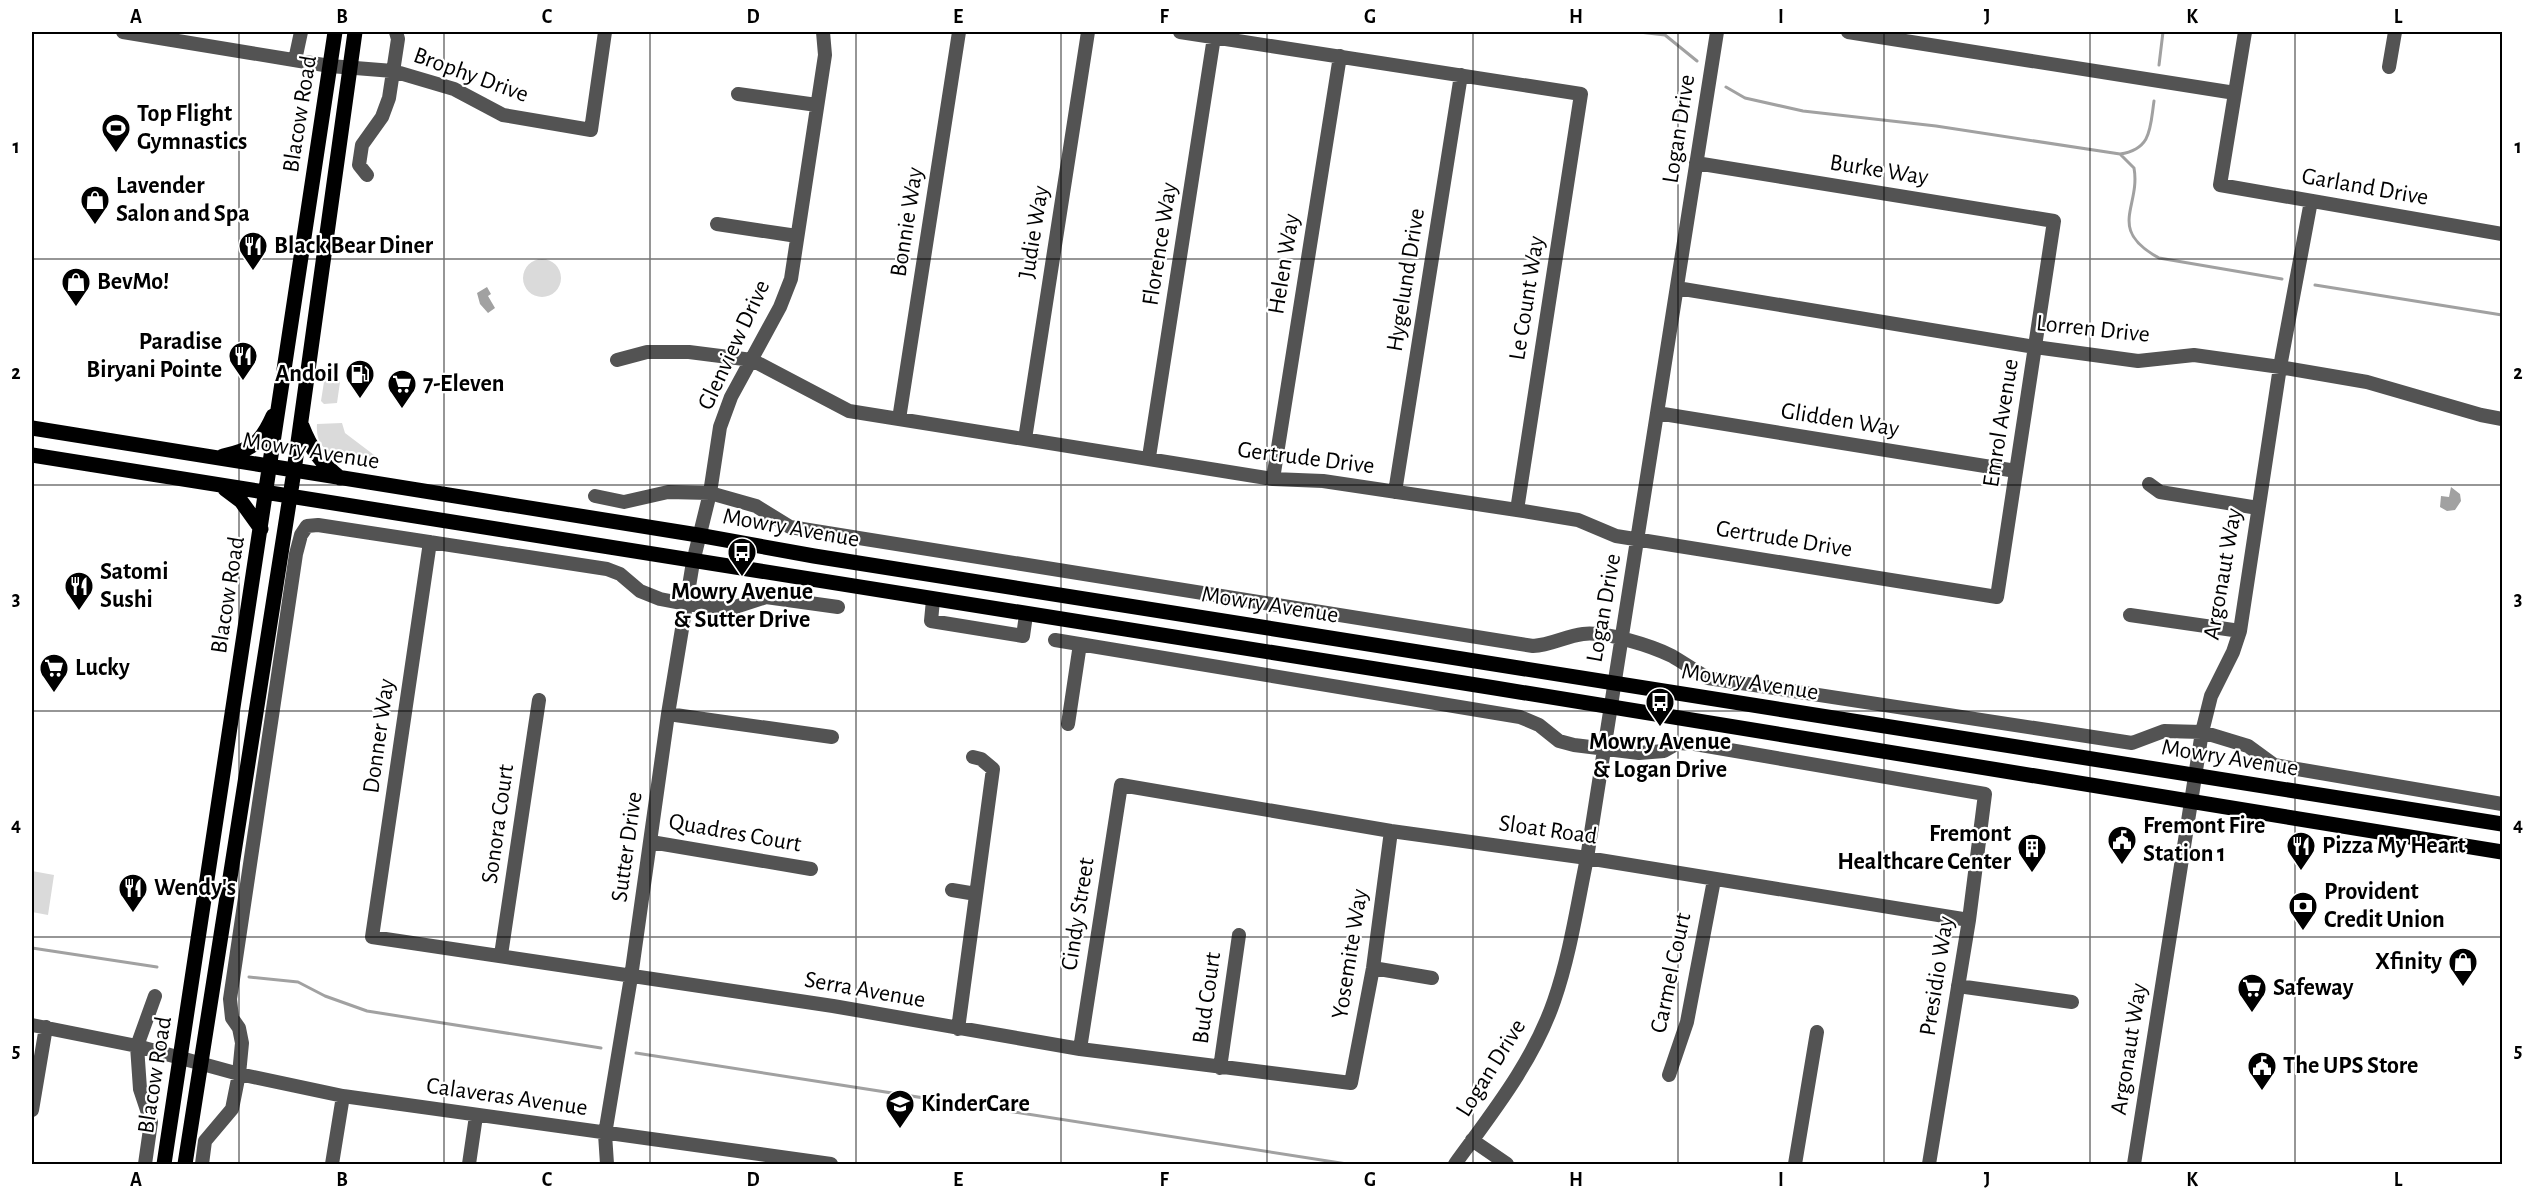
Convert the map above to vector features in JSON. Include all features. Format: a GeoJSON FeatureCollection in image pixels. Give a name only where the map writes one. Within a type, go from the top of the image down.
{"type":"FeatureCollection","features":[{"type":"Feature","properties":{"kind":"main road","name":"Blacow Road"},"geometry":{"type":"LineString","coordinates":[[164,1164],[335,32]]}},
{"type":"Feature","properties":{"kind":"main road","name":"Blacow Road"},"geometry":{"type":"LineString","coordinates":[[185,1164],[294,471],[355,32]]}},
{"type":"Feature","properties":{"kind":"main road"},"geometry":{"type":"LineString","coordinates":[[216,458],[241,452],[259,440],[270,424],[282,390]]}},
{"type":"Feature","properties":{"kind":"main road"},"geometry":{"type":"LineString","coordinates":[[301,424],[310,448],[322,464],[340,478]]}},
{"type":"Feature","properties":{"kind":"main road","name":"Mowry Avenue"},"geometry":{"type":"LineString","coordinates":[[32,428],[698,535],[814,556],[2502,824]]}},
{"type":"Feature","properties":{"kind":"main road"},"geometry":{"type":"LineString","coordinates":[[32,436],[76,435]]}},
{"type":"Feature","properties":{"kind":"main road","name":"Mowry Avenue"},"geometry":{"type":"LineString","coordinates":[[32,455],[2502,852]]}},
{"type":"Feature","properties":{"kind":"main road"},"geometry":{"type":"LineString","coordinates":[[223,487],[242,501],[261,529]]}},
{"type":"Feature","properties":{"kind":"street","name":"Brophy Drive"},"geometry":{"type":"LineString","coordinates":[[123,32],[330,66],[393,71],[454,89],[503,115],[591,130],[605,32]]}},
{"type":"Feature","properties":{"kind":"street","name":"Blacow Road"},"geometry":{"type":"LineString","coordinates":[[295,60],[301,32]]}},
{"type":"Feature","properties":{"kind":"street"},"geometry":{"type":"LineString","coordinates":[[367,175],[359,165],[362,145],[382,117],[389,98],[398,39],[396,32]]}},
{"type":"Feature","properties":{"kind":"street","name":"Glenview Drive"},"geometry":{"type":"LineString","coordinates":[[698,535],[710,493],[720,427],[731,397],[780,307],[791,279],[825,55],[823,32]]}},
{"type":"Feature","properties":{"kind":"street","name":"Bonnie Way"},"geometry":{"type":"LineString","coordinates":[[899,419],[958,32]]}},
{"type":"Feature","properties":{"kind":"street","name":"Judie Way"},"geometry":{"type":"LineString","coordinates":[[1025,439],[1088,32]]}},
{"type":"Feature","properties":{"kind":"street"},"geometry":{"type":"LineString","coordinates":[[1180,32],[1461,75]]}},
{"type":"Feature","properties":{"kind":"street","name":"Logan Drive"},"geometry":{"type":"LineString","coordinates":[[1455,1164],[1516,1079],[1554,1003],[1565,966],[1587,858],[1717,32]]}},
{"type":"Feature","properties":{"kind":"street"},"geometry":{"type":"LineString","coordinates":[[1848,32],[2235,93],[2245,32]]}},
{"type":"Feature","properties":{"kind":"street"},"geometry":{"type":"LineString","coordinates":[[2389,67],[2394,32]]}},
{"type":"Feature","properties":{"kind":"street","name":"Florence Way"},"geometry":{"type":"LineString","coordinates":[[1149,458],[1214,37]]}},
{"type":"Feature","properties":{"kind":"street","name":"Helen Way"},"geometry":{"type":"LineString","coordinates":[[1273,479],[1340,56]]}},
{"type":"Feature","properties":{"kind":"street","name":"Le Count Way"},"geometry":{"type":"LineString","coordinates":[[1461,75],[1581,94],[1517,510]]}},
{"type":"Feature","properties":{"kind":"street","name":"Hygelund Drive"},"geometry":{"type":"LineString","coordinates":[[1395,492],[1461,75]]}},
{"type":"Feature","properties":{"kind":"street","name":"Garland Drive"},"geometry":{"type":"LineString","coordinates":[[2235,93],[2220,185],[2502,234]]}},
{"type":"Feature","properties":{"kind":"street"},"geometry":{"type":"LineString","coordinates":[[738,94],[817,105]]}},
{"type":"Feature","properties":{"kind":"street","name":"Burke Way"},"geometry":{"type":"LineString","coordinates":[[1696,163],[2054,221]]}},
{"type":"Feature","properties":{"kind":"street","name":"Argonaut Way"},"geometry":{"type":"LineString","coordinates":[[2134,1164],[2202,732],[2211,696],[2233,652],[2240,631],[2280,367],[2311,201]]}},
{"type":"Feature","properties":{"kind":"street","name":"Emrol Avenue"},"geometry":{"type":"LineString","coordinates":[[1997,597],[2054,221]]}},
{"type":"Feature","properties":{"kind":"street"},"geometry":{"type":"LineString","coordinates":[[717,224],[797,236]]}},
{"type":"Feature","properties":{"kind":"street","name":"Lorren Drive"},"geometry":{"type":"LineString","coordinates":[[1677,288],[2035,347],[2138,361],[2194,355],[2280,367],[2367,382],[2481,416],[2502,419]]}},
{"type":"Feature","properties":{"kind":"street","name":"Gertrude Drive"},"geometry":{"type":"LineString","coordinates":[[617,360],[647,352],[689,352],[752,360],[849,411],[1273,479],[1323,482],[1517,510],[1578,520],[1616,536],[1997,597]]}},
{"type":"Feature","properties":{"kind":"street","name":"Glidden Way"},"geometry":{"type":"LineString","coordinates":[[1657,413],[2016,471]]}},
{"type":"Feature","properties":{"kind":"street"},"geometry":{"type":"LineString","coordinates":[[2149,484],[2160,492],[2258,508]]}},
{"type":"Feature","properties":{"kind":"street","name":"Mowry Avenue"},"geometry":{"type":"LineString","coordinates":[[595,496],[624,502],[668,492],[710,493],[745,502],[790,527],[1533,646],[1549,645],[1583,634],[1600,634],[1649,647],[1672,657],[1708,678],[2132,743],[2164,731],[2202,732],[2248,746],[2274,765],[2502,804]]}},
{"type":"Feature","properties":{"kind":"street"},"geometry":{"type":"LineString","coordinates":[[202,1164],[205,1142],[232,1109],[239,1074],[242,1043],[239,1028],[232,1018],[230,999],[296,555],[301,535],[307,526],[318,525],[607,569],[620,574],[640,591],[660,599],[686,604],[732,608],[766,597],[838,607]]}},
{"type":"Feature","properties":{"kind":"street","name":"Sutter Drive"},"geometry":{"type":"LineString","coordinates":[[607,1164],[605,1134],[631,976],[668,714],[698,535]]}},
{"type":"Feature","properties":{"kind":"street","name":"Donner Way"},"geometry":{"type":"LineString","coordinates":[[372,937],[430,542]]}},
{"type":"Feature","properties":{"kind":"street"},"geometry":{"type":"LineString","coordinates":[[933,600],[930,621],[1023,636],[1026,615]]}},
{"type":"Feature","properties":{"kind":"street"},"geometry":{"type":"LineString","coordinates":[[2130,615],[2240,631]]}},
{"type":"Feature","properties":{"kind":"street"},"geometry":{"type":"LineString","coordinates":[[1055,640],[1520,717],[1539,725],[1559,741],[1603,749]]}},
{"type":"Feature","properties":{"kind":"street"},"geometry":{"type":"LineString","coordinates":[[1068,724],[1080,644]]}},
{"type":"Feature","properties":{"kind":"street","name":"Sonora Court"},"geometry":{"type":"LineString","coordinates":[[501,955],[538,700]]}},
{"type":"Feature","properties":{"kind":"street"},"geometry":{"type":"LineString","coordinates":[[668,714],[832,737]]}},
{"type":"Feature","properties":{"kind":"street","name":"Presidio Way"},"geometry":{"type":"LineString","coordinates":[[1603,749],[1639,753],[1664,751],[1678,743],[1695,744],[1985,794],[1968,920],[1929,1164]]}},
{"type":"Feature","properties":{"kind":"street"},"geometry":{"type":"LineString","coordinates":[[958,1029],[993,769],[981,759],[973,757]]}},
{"type":"Feature","properties":{"kind":"street","name":"Sloat Road"},"geometry":{"type":"LineString","coordinates":[[1121,785],[1390,831],[1587,858],[1968,920]]}},
{"type":"Feature","properties":{"kind":"street","name":"Cindy Street"},"geometry":{"type":"LineString","coordinates":[[1080,1049],[1121,785]]}},
{"type":"Feature","properties":{"kind":"street","name":"Yosemite Way"},"geometry":{"type":"LineString","coordinates":[[1351,1083],[1373,968],[1390,831]]}},
{"type":"Feature","properties":{"kind":"street","name":"Quadres Court"},"geometry":{"type":"LineString","coordinates":[[651,842],[811,869]]}},
{"type":"Feature","properties":{"kind":"street","name":"Carmel Court"},"geometry":{"type":"LineString","coordinates":[[1669,1076],[1687,1022],[1714,880]]}},
{"type":"Feature","properties":{"kind":"street"},"geometry":{"type":"LineString","coordinates":[[952,890],[976,894]]}},
{"type":"Feature","properties":{"kind":"street","name":"Bud Court"},"geometry":{"type":"LineString","coordinates":[[1220,1068],[1239,935]]}},
{"type":"Feature","properties":{"kind":"street","name":"Serra Avenue"},"geometry":{"type":"LineString","coordinates":[[372,937],[833,1006],[1080,1049],[1351,1083]]}},
{"type":"Feature","properties":{"kind":"street"},"geometry":{"type":"LineString","coordinates":[[1373,968],[1432,978]]}},
{"type":"Feature","properties":{"kind":"street"},"geometry":{"type":"LineString","coordinates":[[1958,986],[2072,1002]]}},
{"type":"Feature","properties":{"kind":"street","name":"Blacow Road"},"geometry":{"type":"LineString","coordinates":[[145,1164],[151,1122],[140,1089],[137,1046],[155,996]]}},
{"type":"Feature","properties":{"kind":"street","name":"Calaveras Avenue"},"geometry":{"type":"LineString","coordinates":[[32,1024],[137,1046],[239,1074],[343,1096],[831,1164]]}},
{"type":"Feature","properties":{"kind":"street"},"geometry":{"type":"LineString","coordinates":[[32,1110],[46,1027]]}},
{"type":"Feature","properties":{"kind":"street"},"geometry":{"type":"LineString","coordinates":[[1795,1164],[1816,1032]]}},
{"type":"Feature","properties":{"kind":"street"},"geometry":{"type":"LineString","coordinates":[[332,1164],[343,1096]]}},
{"type":"Feature","properties":{"kind":"street"},"geometry":{"type":"LineString","coordinates":[[469,1164],[476,1116]]}},
{"type":"Feature","properties":{"kind":"street"},"geometry":{"type":"LineString","coordinates":[[1473,1140],[1507,1164]]}},
{"type":"Feature","properties":{"kind":"shaded area"},"geometry":{"type":"Polygon","coordinates":[[[542,259],[556,264],[561,278],[556,292],[542,297],[528,292],[523,278],[528,264],[542,259]]]}},
{"type":"Feature","properties":{"kind":"shaded area"},"geometry":{"type":"Polygon","coordinates":[[[487,287],[491,294],[488,296],[495,308],[488,313],[480,304],[477,293],[487,287]]]}},
{"type":"Feature","properties":{"kind":"shaded area"},"geometry":{"type":"Polygon","coordinates":[[[326,369],[333,372],[340,382],[337,403],[324,404],[321,401],[326,369]]]}},
{"type":"Feature","properties":{"kind":"shaded area"},"geometry":{"type":"Polygon","coordinates":[[[342,423],[345,433],[378,458],[378,462],[346,458],[328,451],[322,445],[318,436],[317,424],[342,423]]]}},
{"type":"Feature","properties":{"kind":"shaded area"},"geometry":{"type":"Polygon","coordinates":[[[2451,487],[2460,494],[2461,501],[2455,510],[2447,511],[2440,507],[2441,496],[2449,497],[2451,487]]]}},
{"type":"Feature","properties":{"kind":"shaded area"},"geometry":{"type":"Polygon","coordinates":[[[32,871],[54,875],[48,915],[32,912],[32,871]]]}},
{"type":"Feature","properties":{"kind":"waterway"},"geometry":{"type":"LineString","coordinates":[[1639,32],[1665,35],[1697,61]]}},
{"type":"Feature","properties":{"kind":"waterway"},"geometry":{"type":"LineString","coordinates":[[2159,65],[2163,32]]}},
{"type":"Feature","properties":{"kind":"waterway"},"geometry":{"type":"LineString","coordinates":[[1726,87],[1745,98],[1803,111],[1936,126],[2120,154],[2138,147],[2148,136],[2154,101]]}},
{"type":"Feature","properties":{"kind":"waterway"},"geometry":{"type":"LineString","coordinates":[[2121,155],[2134,168],[2135,182],[2129,217],[2130,227],[2134,237],[2143,247],[2159,258],[2282,279]]}},
{"type":"Feature","properties":{"kind":"waterway"},"geometry":{"type":"LineString","coordinates":[[2315,285],[2502,315]]}},
{"type":"Feature","properties":{"kind":"waterway"},"geometry":{"type":"LineString","coordinates":[[32,948],[157,967]]}},
{"type":"Feature","properties":{"kind":"waterway"},"geometry":{"type":"LineString","coordinates":[[249,977],[298,982],[325,996],[367,1011],[601,1048]]}},
{"type":"Feature","properties":{"kind":"waterway"},"geometry":{"type":"LineString","coordinates":[[636,1053],[1347,1164]]}},
{"type":"Feature","properties":{"kind":"place","name":"Top Flight Gymnastics"},"geometry":{"type":"Point","coordinates":[116,154]}},
{"type":"Feature","properties":{"kind":"place","name":"Lavender Salon and Spa"},"geometry":{"type":"Point","coordinates":[95,226]}},
{"type":"Feature","properties":{"kind":"place","name":"Black Bear Diner"},"geometry":{"type":"Point","coordinates":[253,272]}},
{"type":"Feature","properties":{"kind":"place","name":"BevMo!"},"geometry":{"type":"Point","coordinates":[76,308]}},
{"type":"Feature","properties":{"kind":"place","name":"Paradise Biryani Pointe"},"geometry":{"type":"Point","coordinates":[243,382]}},
{"type":"Feature","properties":{"kind":"place","name":"Andoil"},"geometry":{"type":"Point","coordinates":[360,400]}},
{"type":"Feature","properties":{"kind":"place","name":"7-Eleven"},"geometry":{"type":"Point","coordinates":[402,410]}},
{"type":"Feature","properties":{"kind":"place","name":"Mowry Avenue & Sutter Drive"},"geometry":{"type":"Point","coordinates":[742,578]}},
{"type":"Feature","properties":{"kind":"place","name":"Satomi Sushi"},"geometry":{"type":"Point","coordinates":[79,612]}},
{"type":"Feature","properties":{"kind":"place","name":"Lucky"},"geometry":{"type":"Point","coordinates":[54,694]}},
{"type":"Feature","properties":{"kind":"place","name":"Mowry Avenue & Logan Drive"},"geometry":{"type":"Point","coordinates":[1660,728]}},
{"type":"Feature","properties":{"kind":"place","name":"Fremont Fire Station 1"},"geometry":{"type":"Point","coordinates":[2122,866]}},
{"type":"Feature","properties":{"kind":"place","name":"Pizza My Heart"},"geometry":{"type":"Point","coordinates":[2301,872]}},
{"type":"Feature","properties":{"kind":"place","name":"Fremont Healthcare Center"},"geometry":{"type":"Point","coordinates":[2032,874]}},
{"type":"Feature","properties":{"kind":"place","name":"Wendy's"},"geometry":{"type":"Point","coordinates":[133,914]}},
{"type":"Feature","properties":{"kind":"place","name":"Provident Credit Union"},"geometry":{"type":"Point","coordinates":[2303,932]}},
{"type":"Feature","properties":{"kind":"place","name":"Xfinity"},"geometry":{"type":"Point","coordinates":[2463,988]}},
{"type":"Feature","properties":{"kind":"place","name":"Safeway"},"geometry":{"type":"Point","coordinates":[2252,1014]}},
{"type":"Feature","properties":{"kind":"place","name":"The UPS Store"},"geometry":{"type":"Point","coordinates":[2262,1092]}},
{"type":"Feature","properties":{"kind":"place","name":"KinderCare"},"geometry":{"type":"Point","coordinates":[900,1130]}}]}
